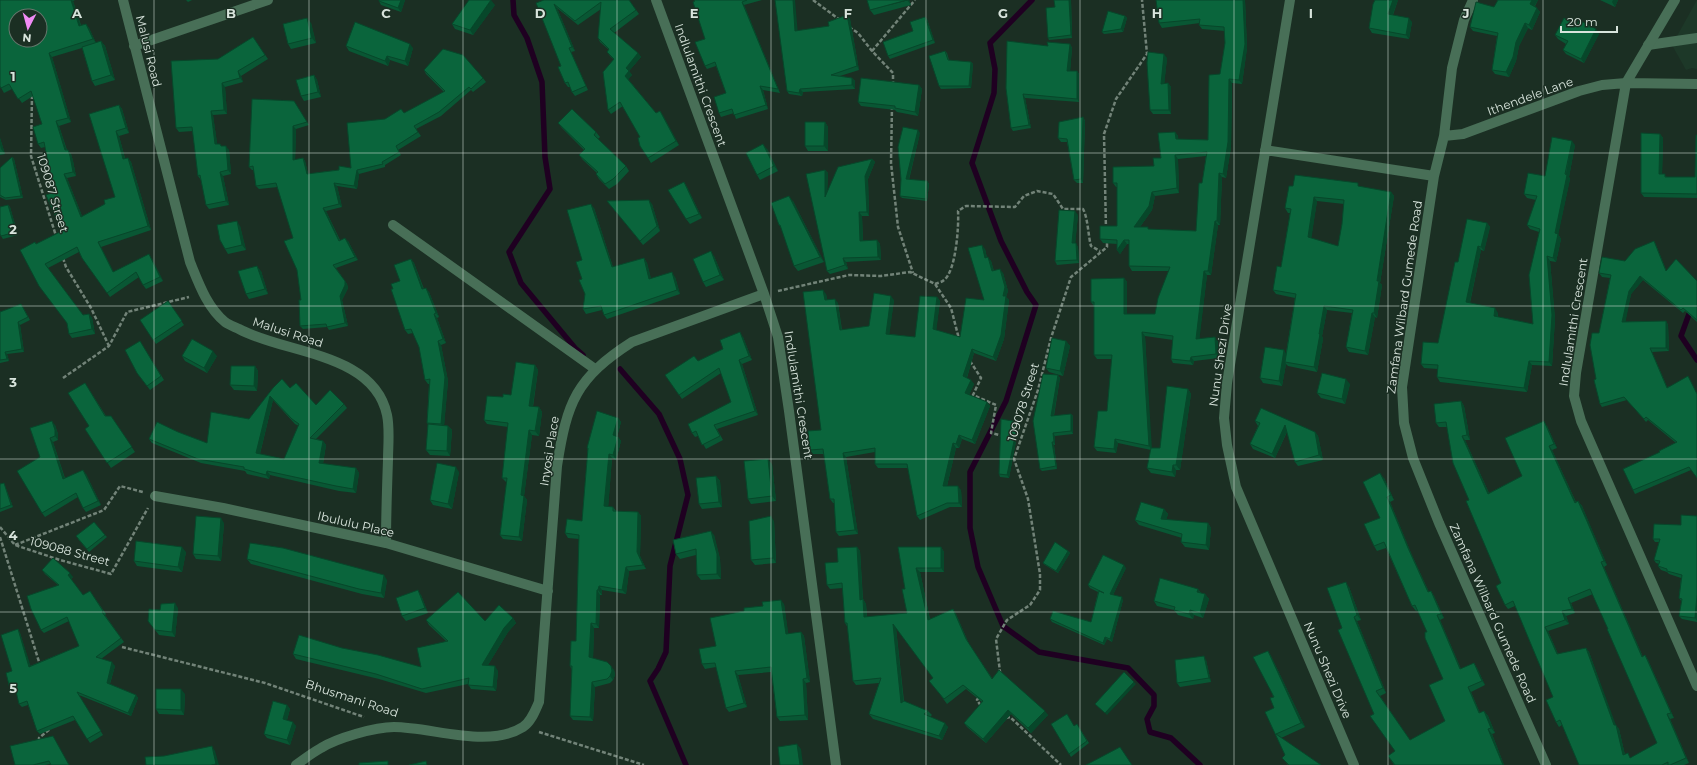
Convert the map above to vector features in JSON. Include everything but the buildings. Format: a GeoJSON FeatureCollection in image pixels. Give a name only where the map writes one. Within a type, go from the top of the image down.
{"type":"FeatureCollection","features":[{"type":"Feature","properties":{"kind":"street","name":"Malusi Road"},"geometry":{"type":"LineString","coordinates":[[122,0],[190,262],[201,290],[210,304],[226,322],[251,336],[330,359],[354,370],[370,382],[380,397],[387,415],[388,434],[386,543]]}},
{"type":"Feature","properties":{"kind":"street"},"geometry":{"type":"LineString","coordinates":[[134,46],[268,0]]}},
{"type":"Feature","properties":{"kind":"street","name":"Indlulamithi Crescent"},"geometry":{"type":"LineString","coordinates":[[656,0],[764,294],[778,337],[836,765]]}},
{"type":"Feature","properties":{"kind":"street","name":"Nunu Shezi Drive"},"geometry":{"type":"LineString","coordinates":[[1290,0],[1227,383],[1224,418],[1227,446],[1236,487],[1354,765]]}},
{"type":"Feature","properties":{"kind":"street","name":"Zamfana Wilbard Gumede Road"},"geometry":{"type":"LineString","coordinates":[[1473,0],[1464,20],[1452,68],[1444,136],[1434,176],[1402,387],[1404,423],[1412,458],[1439,523],[1546,765]]}},
{"type":"Feature","properties":{"kind":"street","name":"Indlulamithi Crescent"},"geometry":{"type":"LineString","coordinates":[[1675,0],[1626,84],[1576,373],[1574,396],[1581,421],[1697,686]]}},
{"type":"Feature","properties":{"kind":"street"},"geometry":{"type":"LineString","coordinates":[[1648,45],[1697,38]]}},
{"type":"Feature","properties":{"kind":"street","name":"Ithendele Lane"},"geometry":{"type":"LineString","coordinates":[[1444,136],[1463,134],[1602,85],[1697,84]]}},
{"type":"Feature","properties":{"kind":"street"},"geometry":{"type":"LineString","coordinates":[[1265,150],[1434,176]]}},
{"type":"Feature","properties":{"kind":"street"},"geometry":{"type":"LineString","coordinates":[[393,224],[595,369]]}},
{"type":"Feature","properties":{"kind":"street","name":"Inyosi Place"},"geometry":{"type":"LineString","coordinates":[[523,727],[531,719],[539,702],[558,466],[561,439],[569,407],[595,369],[612,354],[632,342],[764,294]]}},
{"type":"Feature","properties":{"kind":"street","name":"Ibululu Place"},"geometry":{"type":"LineString","coordinates":[[155,496],[386,543],[548,591]]}},
{"type":"Feature","properties":{"kind":"street","name":"Bhusmani Road"},"geometry":{"type":"LineString","coordinates":[[296,765],[321,747],[360,733],[394,727],[464,736],[496,736],[509,734],[523,727]]}},
{"type":"Feature","properties":{"kind":"path"},"geometry":{"type":"LineString","coordinates":[[813,0],[858,33],[872,51],[893,73],[893,88]]}},
{"type":"Feature","properties":{"kind":"path"},"geometry":{"type":"LineString","coordinates":[[872,51],[915,0]]}},
{"type":"Feature","properties":{"kind":"path"},"geometry":{"type":"LineString","coordinates":[[1106,232],[1104,134],[1116,99],[1147,54],[1142,0]]}},
{"type":"Feature","properties":{"kind":"path","name":"109087 Street"},"geometry":{"type":"LineString","coordinates":[[31,90],[31,156],[56,237]]}},
{"type":"Feature","properties":{"kind":"path"},"geometry":{"type":"LineString","coordinates":[[892,103],[891,163],[898,227],[913,273]]}},
{"type":"Feature","properties":{"kind":"path"},"geometry":{"type":"LineString","coordinates":[[935,284],[945,280],[951,269],[959,225],[958,211],[966,206],[1015,207],[1024,196],[1038,191],[1053,194],[1063,209],[1082,209],[1086,215],[1086,227],[1091,246],[1100,251]]}},
{"type":"Feature","properties":{"kind":"path","name":"109078 Street"},"geometry":{"type":"LineString","coordinates":[[996,678],[1000,672],[996,638],[1007,620],[1030,605],[1040,590],[1040,574],[1028,499],[1014,459],[1038,390],[1051,338],[1071,277],[1107,247],[1107,239]]}},
{"type":"Feature","properties":{"kind":"path"},"geometry":{"type":"LineString","coordinates":[[61,252],[66,267],[91,308],[109,346]]}},
{"type":"Feature","properties":{"kind":"path"},"geometry":{"type":"LineString","coordinates":[[764,294],[849,275],[881,276],[910,272],[935,284],[951,308],[960,341]]}},
{"type":"Feature","properties":{"kind":"path"},"geometry":{"type":"LineString","coordinates":[[63,378],[109,346],[127,312],[194,296],[201,290]]}},
{"type":"Feature","properties":{"kind":"path"},"geometry":{"type":"LineString","coordinates":[[969,360],[981,378],[973,395],[996,405],[991,434],[1006,437]]}},
{"type":"Feature","properties":{"kind":"path"},"geometry":{"type":"LineString","coordinates":[[1014,439],[1021,440]]}},
{"type":"Feature","properties":{"kind":"path","name":"109088 Street"},"geometry":{"type":"LineString","coordinates":[[0,527],[15,545],[60,560],[111,574],[155,496],[120,486],[104,510],[15,545]]}},
{"type":"Feature","properties":{"kind":"path"},"geometry":{"type":"LineString","coordinates":[[0,537],[42,670]]}},
{"type":"Feature","properties":{"kind":"path","name":"Bhusmani Road"},"geometry":{"type":"LineString","coordinates":[[122,647],[265,683],[371,719]]}},
{"type":"Feature","properties":{"kind":"path"},"geometry":{"type":"LineString","coordinates":[[982,694],[977,700],[984,710]]}},
{"type":"Feature","properties":{"kind":"path"},"geometry":{"type":"LineString","coordinates":[[1004,718],[1010,717],[1060,765]]}},
{"type":"Feature","properties":{"kind":"path"},"geometry":{"type":"LineString","coordinates":[[40,745],[39,738],[54,726]]}},
{"type":"Feature","properties":{"kind":"path"},"geometry":{"type":"LineString","coordinates":[[523,727],[644,765]]}},
{"type":"Feature","properties":{"kind":"shaded area"},"geometry":{"type":"Polygon","coordinates":[[[1697,0],[1697,69],[1692,68],[1686,70],[1672,45],[1697,0]]]}},
{"type":"Feature","properties":{"kind":"waterway"},"geometry":{"type":"LineString","coordinates":[[513,0],[514,15],[527,38],[542,82],[545,157],[550,189],[509,252],[521,283],[575,348],[583,355]]}},
{"type":"Feature","properties":{"kind":"waterway"},"geometry":{"type":"LineString","coordinates":[[1032,0],[990,43],[995,69],[994,93],[972,163],[1001,241],[1027,292],[1036,305],[1006,401],[970,472],[970,528],[978,567],[1003,626],[1039,652],[1128,668],[1154,695],[1154,706],[1147,719],[1150,732],[1171,738],[1200,765]]}},
{"type":"Feature","properties":{"kind":"waterway"},"geometry":{"type":"LineString","coordinates":[[1689,314],[1681,336],[1697,360]]}},
{"type":"Feature","properties":{"kind":"waterway"},"geometry":{"type":"LineString","coordinates":[[620,369],[659,414],[680,459],[688,495],[670,566],[666,652],[658,669],[650,681],[686,765]]}}]}
